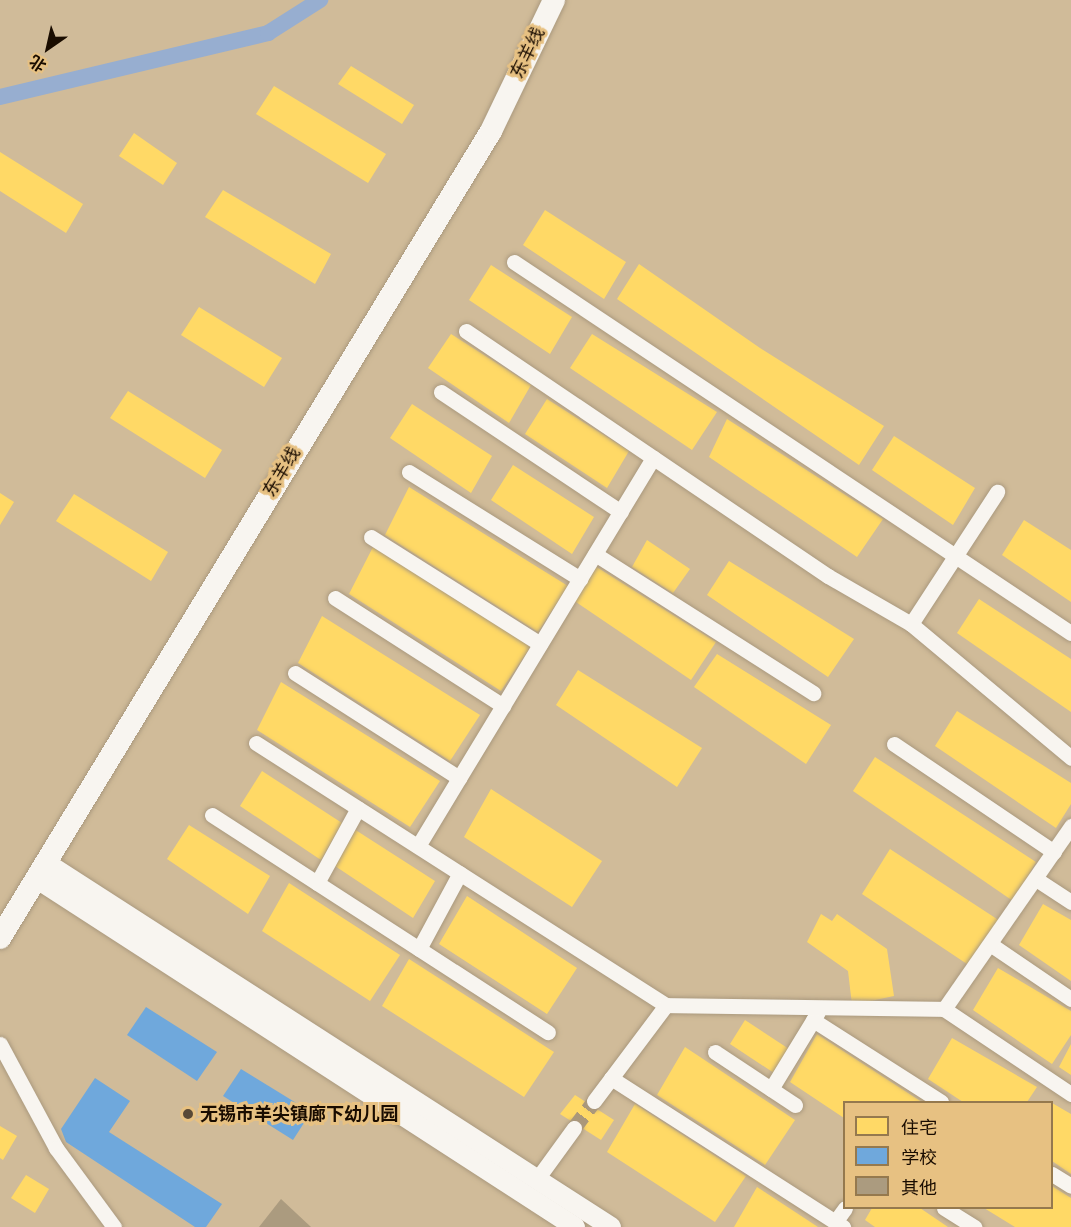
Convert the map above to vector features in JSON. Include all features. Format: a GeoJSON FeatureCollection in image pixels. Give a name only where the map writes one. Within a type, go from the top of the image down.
{"type":"FeatureCollection","features":[{"type":"Feature","properties":{"kind":"main road","name":"东羊线"},"geometry":{"type":"LineString","coordinates":[[0,938],[491,131],[554,0]]}},
{"type":"Feature","properties":{"kind":"street"},"geometry":{"type":"LineString","coordinates":[[514,262],[1071,633]]}},
{"type":"Feature","properties":{"kind":"street"},"geometry":{"type":"LineString","coordinates":[[466,331],[828,576],[911,624],[1071,758]]}},
{"type":"Feature","properties":{"kind":"street"},"geometry":{"type":"LineString","coordinates":[[441,392],[621,512]]}},
{"type":"Feature","properties":{"kind":"street"},"geometry":{"type":"LineString","coordinates":[[418,846],[653,458]]}},
{"type":"Feature","properties":{"kind":"street"},"geometry":{"type":"LineString","coordinates":[[409,472],[580,579]]}},
{"type":"Feature","properties":{"kind":"street"},"geometry":{"type":"LineString","coordinates":[[911,624],[998,492]]}},
{"type":"Feature","properties":{"kind":"street"},"geometry":{"type":"LineString","coordinates":[[371,537],[540,644]]}},
{"type":"Feature","properties":{"kind":"street"},"geometry":{"type":"LineString","coordinates":[[595,554],[813,693]]}},
{"type":"Feature","properties":{"kind":"street"},"geometry":{"type":"LineString","coordinates":[[335,598],[503,706]]}},
{"type":"Feature","properties":{"kind":"street"},"geometry":{"type":"LineString","coordinates":[[295,673],[459,778]]}},
{"type":"Feature","properties":{"kind":"street"},"geometry":{"type":"LineString","coordinates":[[256,743],[666,1005],[816,1014],[944,1009],[1071,1094]]}},
{"type":"Feature","properties":{"kind":"street"},"geometry":{"type":"LineString","coordinates":[[894,744],[1054,852]]}},
{"type":"Feature","properties":{"kind":"street"},"geometry":{"type":"LineString","coordinates":[[317,883],[358,808]]}},
{"type":"Feature","properties":{"kind":"street"},"geometry":{"type":"LineString","coordinates":[[212,815],[548,1032]]}},
{"type":"Feature","properties":{"kind":"street"},"geometry":{"type":"LineString","coordinates":[[944,1009],[1071,826]]}},
{"type":"Feature","properties":{"kind":"street"},"geometry":{"type":"LineString","coordinates":[[41,871],[611,1227]]}},
{"type":"Feature","properties":{"kind":"street"},"geometry":{"type":"LineString","coordinates":[[41,871],[575,1227]]}},
{"type":"Feature","properties":{"kind":"street"},"geometry":{"type":"LineString","coordinates":[[419,949],[460,873]]}},
{"type":"Feature","properties":{"kind":"street"},"geometry":{"type":"LineString","coordinates":[[1036,879],[1071,902]]}},
{"type":"Feature","properties":{"kind":"street"},"geometry":{"type":"LineString","coordinates":[[990,944],[1071,999]]}},
{"type":"Feature","properties":{"kind":"street"},"geometry":{"type":"LineString","coordinates":[[594,1101],[666,1005]]}},
{"type":"Feature","properties":{"kind":"street"},"geometry":{"type":"LineString","coordinates":[[771,1089],[816,1014]]}},
{"type":"Feature","properties":{"kind":"street"},"geometry":{"type":"LineString","coordinates":[[816,1014],[940,1101]]}},
{"type":"Feature","properties":{"kind":"street"},"geometry":{"type":"LineString","coordinates":[[0,1044],[56,1148],[114,1227]]}},
{"type":"Feature","properties":{"kind":"street"},"geometry":{"type":"LineString","coordinates":[[715,1052],[795,1105]]}},
{"type":"Feature","properties":{"kind":"street"},"geometry":{"type":"LineString","coordinates":[[611,1078],[839,1224],[845,1209]]}},
{"type":"Feature","properties":{"kind":"street"},"geometry":{"type":"LineString","coordinates":[[537,1179],[574,1128]]}},
{"type":"Feature","properties":{"kind":"street"},"geometry":{"type":"LineString","coordinates":[[1053,1175],[1071,1186]]}},
{"type":"Feature","properties":{"kind":"street"},"geometry":{"type":"LineString","coordinates":[[946,1209],[974,1227]]}},
{"type":"Feature","properties":{"kind":"building: 住宅"},"geometry":{"type":"Polygon","coordinates":[[[351,66],[414,105],[402,124],[338,84],[351,66]]]}},
{"type":"Feature","properties":{"kind":"building: 住宅"},"geometry":{"type":"Polygon","coordinates":[[[274,86],[386,154],[368,183],[256,114],[274,86]]]}},
{"type":"Feature","properties":{"kind":"building: 住宅"},"geometry":{"type":"Polygon","coordinates":[[[134,133],[177,163],[163,185],[119,156],[134,133]]]}},
{"type":"Feature","properties":{"kind":"building: 住宅"},"geometry":{"type":"Polygon","coordinates":[[[0,152],[83,204],[66,233],[0,191],[0,152]]]}},
{"type":"Feature","properties":{"kind":"building: 住宅"},"geometry":{"type":"Polygon","coordinates":[[[223,190],[331,254],[315,284],[205,217],[223,190]]]}},
{"type":"Feature","properties":{"kind":"building: 住宅"},"geometry":{"type":"Polygon","coordinates":[[[545,210],[626,262],[604,299],[523,245],[545,210]]]}},
{"type":"Feature","properties":{"kind":"building: 住宅"},"geometry":{"type":"Polygon","coordinates":[[[639,264],[760,348],[884,426],[859,465],[617,299],[639,264]]]}},
{"type":"Feature","properties":{"kind":"building: 住宅"},"geometry":{"type":"Polygon","coordinates":[[[491,265],[572,317],[550,354],[469,300],[491,265]]]}},
{"type":"Feature","properties":{"kind":"building: 住宅"},"geometry":{"type":"Polygon","coordinates":[[[199,307],[282,358],[264,387],[181,335],[199,307]]]}},
{"type":"Feature","properties":{"kind":"building: 住宅"},"geometry":{"type":"Polygon","coordinates":[[[451,334],[531,385],[509,423],[428,368],[451,334]]]}},
{"type":"Feature","properties":{"kind":"building: 住宅"},"geometry":{"type":"Polygon","coordinates":[[[592,334],[717,412],[692,450],[570,368],[592,334]]]}},
{"type":"Feature","properties":{"kind":"building: 住宅"},"geometry":{"type":"Polygon","coordinates":[[[128,391],[222,450],[205,478],[110,418],[128,391]]]}},
{"type":"Feature","properties":{"kind":"building: 住宅"},"geometry":{"type":"Polygon","coordinates":[[[547,399],[629,451],[607,488],[525,434],[547,399]]]}},
{"type":"Feature","properties":{"kind":"building: 住宅"},"geometry":{"type":"Polygon","coordinates":[[[412,404],[492,456],[471,493],[390,438],[412,404]]]}},
{"type":"Feature","properties":{"kind":"building: 住宅"},"geometry":{"type":"Polygon","coordinates":[[[727,419],[883,519],[857,557],[709,457],[727,419]]]}},
{"type":"Feature","properties":{"kind":"building: 住宅"},"geometry":{"type":"Polygon","coordinates":[[[894,436],[975,488],[953,525],[872,470],[894,436]]]}},
{"type":"Feature","properties":{"kind":"building: 住宅"},"geometry":{"type":"Polygon","coordinates":[[[513,465],[594,517],[572,554],[491,500],[513,465]]]}},
{"type":"Feature","properties":{"kind":"building: 住宅"},"geometry":{"type":"Polygon","coordinates":[[[409,487],[568,586],[538,632],[385,535],[409,487]]]}},
{"type":"Feature","properties":{"kind":"building: 住宅"},"geometry":{"type":"Polygon","coordinates":[[[0,493],[14,502],[0,525],[0,493]]]}},
{"type":"Feature","properties":{"kind":"building: 住宅"},"geometry":{"type":"Polygon","coordinates":[[[74,494],[168,552],[151,581],[56,521],[74,494]]]}},
{"type":"Feature","properties":{"kind":"building: 住宅"},"geometry":{"type":"Polygon","coordinates":[[[1024,520],[1071,550],[1071,602],[1002,555],[1024,520]]]}},
{"type":"Feature","properties":{"kind":"building: 住宅"},"geometry":{"type":"Polygon","coordinates":[[[647,540],[690,569],[673,593],[632,567],[647,540]]]}},
{"type":"Feature","properties":{"kind":"building: 住宅"},"geometry":{"type":"Polygon","coordinates":[[[373,547],[531,646],[501,691],[349,594],[373,547]]]}},
{"type":"Feature","properties":{"kind":"building: 住宅"},"geometry":{"type":"Polygon","coordinates":[[[729,561],[854,639],[828,677],[707,595],[729,561]]]}},
{"type":"Feature","properties":{"kind":"building: 住宅"},"geometry":{"type":"Polygon","coordinates":[[[592,564],[716,642],[691,680],[570,598],[592,564]]]}},
{"type":"Feature","properties":{"kind":"building: 住宅"},"geometry":{"type":"Polygon","coordinates":[[[979,599],[1071,659],[1071,712],[957,633],[979,599]]]}},
{"type":"Feature","properties":{"kind":"building: 住宅"},"geometry":{"type":"Polygon","coordinates":[[[322,616],[480,715],[450,761],[298,663],[322,616]]]}},
{"type":"Feature","properties":{"kind":"building: 住宅"},"geometry":{"type":"Polygon","coordinates":[[[717,654],[831,725],[806,764],[694,687],[717,654]]]}},
{"type":"Feature","properties":{"kind":"building: 住宅"},"geometry":{"type":"Polygon","coordinates":[[[578,670],[702,748],[677,787],[556,705],[578,670]]]}},
{"type":"Feature","properties":{"kind":"building: 住宅"},"geometry":{"type":"Polygon","coordinates":[[[281,682],[440,781],[410,827],[257,730],[281,682]]]}},
{"type":"Feature","properties":{"kind":"building: 住宅"},"geometry":{"type":"Polygon","coordinates":[[[957,711],[1071,783],[1071,804],[1056,828],[935,746],[957,711]]]}},
{"type":"Feature","properties":{"kind":"building: 住宅"},"geometry":{"type":"Polygon","coordinates":[[[875,757],[1036,862],[1013,901],[853,791],[875,757]]]}},
{"type":"Feature","properties":{"kind":"building: 住宅"},"geometry":{"type":"Polygon","coordinates":[[[262,771],[342,823],[321,860],[240,806],[262,771]]]}},
{"type":"Feature","properties":{"kind":"building: 住宅"},"geometry":{"type":"Polygon","coordinates":[[[491,789],[602,861],[572,907],[464,837],[491,789]]]}},
{"type":"Feature","properties":{"kind":"building: 住宅"},"geometry":{"type":"Polygon","coordinates":[[[189,825],[270,876],[248,914],[167,859],[189,825]]]}},
{"type":"Feature","properties":{"kind":"building: 住宅"},"geometry":{"type":"Polygon","coordinates":[[[354,829],[435,881],[413,918],[332,864],[354,829]]]}},
{"type":"Feature","properties":{"kind":"building: 住宅"},"geometry":{"type":"Polygon","coordinates":[[[890,849],[1003,923],[973,968],[862,894],[890,849]]]}},
{"type":"Feature","properties":{"kind":"building: 住宅"},"geometry":{"type":"Polygon","coordinates":[[[289,883],[400,955],[370,1001],[262,931],[289,883]]]}},
{"type":"Feature","properties":{"kind":"building: 住宅"},"geometry":{"type":"Polygon","coordinates":[[[467,896],[577,968],[547,1014],[439,944],[467,896]]]}},
{"type":"Feature","properties":{"kind":"building: 住宅"},"geometry":{"type":"Polygon","coordinates":[[[1043,904],[1071,920],[1071,981],[1019,945],[1043,904]]]}},
{"type":"Feature","properties":{"kind":"building: 住宅"},"geometry":{"type":"Polygon","coordinates":[[[821,914],[832,921],[837,914],[887,949],[894,996],[852,1005],[848,971],[807,942],[821,914]]]}},
{"type":"Feature","properties":{"kind":"building: 住宅"},"geometry":{"type":"Polygon","coordinates":[[[409,959],[554,1052],[524,1097],[382,1006],[409,959]]]}},
{"type":"Feature","properties":{"kind":"building: 住宅"},"geometry":{"type":"Polygon","coordinates":[[[998,968],[1071,1011],[1071,1035],[1052,1064],[973,1010],[998,968]]]}},
{"type":"Feature","properties":{"kind":"building: 住宅"},"geometry":{"type":"Polygon","coordinates":[[[745,1020],[789,1049],[774,1073],[730,1044],[745,1020]]]}},
{"type":"Feature","properties":{"kind":"building: 住宅"},"geometry":{"type":"Polygon","coordinates":[[[817,1034],[920,1101],[843,1101],[843,1117],[790,1082],[817,1034]]]}},
{"type":"Feature","properties":{"kind":"building: 住宅"},"geometry":{"type":"Polygon","coordinates":[[[952,1038],[1037,1087],[1028,1101],[961,1101],[928,1079],[952,1038]]]}},
{"type":"Feature","properties":{"kind":"building: 住宅"},"geometry":{"type":"Polygon","coordinates":[[[1071,1044],[1071,1075],[1059,1067],[1071,1044]]]}},
{"type":"Feature","properties":{"kind":"building: 住宅"},"geometry":{"type":"Polygon","coordinates":[[[685,1047],[795,1120],[765,1165],[657,1095],[685,1047]]]}},
{"type":"Feature","properties":{"kind":"building: 住宅"},"geometry":{"type":"Polygon","coordinates":[[[575,1095],[614,1120],[601,1140],[560,1114],[575,1095]]]}},
{"type":"Feature","properties":{"kind":"building: 住宅"},"geometry":{"type":"Polygon","coordinates":[[[635,1104],[746,1176],[715,1222],[607,1152],[635,1104]]]}},
{"type":"Feature","properties":{"kind":"building: 住宅"},"geometry":{"type":"Polygon","coordinates":[[[1053,1104],[1071,1114],[1071,1174],[1053,1162],[1053,1104]]]}},
{"type":"Feature","properties":{"kind":"building: 住宅"},"geometry":{"type":"Polygon","coordinates":[[[0,1126],[17,1136],[3,1160],[0,1158],[0,1126]]]}},
{"type":"Feature","properties":{"kind":"building: 住宅"},"geometry":{"type":"Polygon","coordinates":[[[26,1175],[49,1189],[35,1213],[11,1198],[26,1175]]]}},
{"type":"Feature","properties":{"kind":"building: 住宅"},"geometry":{"type":"Polygon","coordinates":[[[757,1187],[818,1227],[734,1227],[757,1187]]]}},
{"type":"Feature","properties":{"kind":"building: 住宅"},"geometry":{"type":"Polygon","coordinates":[[[1053,1187],[1071,1198],[1071,1227],[1015,1227],[986,1209],[1053,1209],[1053,1187]]]}},
{"type":"Feature","properties":{"kind":"building: 住宅"},"geometry":{"type":"Polygon","coordinates":[[[871,1209],[921,1209],[948,1227],[875,1227],[865,1220],[871,1209]]]}},
{"type":"Feature","properties":{"kind":"building: 学校"},"geometry":{"type":"Polygon","coordinates":[[[146,1007],[217,1052],[197,1081],[127,1035],[146,1007]]]}},
{"type":"Feature","properties":{"kind":"building: 学校"},"geometry":{"type":"Polygon","coordinates":[[[241,1069],[311,1112],[293,1140],[223,1096],[241,1069]]]}},
{"type":"Feature","properties":{"kind":"building: 学校"},"geometry":{"type":"Polygon","coordinates":[[[95,1078],[130,1101],[109,1132],[222,1204],[206,1227],[195,1227],[66,1142],[61,1129],[95,1078]]]}},
{"type":"Feature","properties":{"kind":"building: 其他"},"geometry":{"type":"Polygon","coordinates":[[[281,1199],[311,1227],[259,1227],[281,1199]]]}},
{"type":"Feature","properties":{"kind":"waterway"},"geometry":{"type":"LineString","coordinates":[[0,97],[268,33],[320,0]]}},
{"type":"Feature","properties":{"kind":"tunnel"},"geometry":{"type":"LineString","coordinates":[[574,1128],[594,1101]]}},
{"type":"Feature","properties":{"kind":"place","name":"无锡市羊尖镇廊下幼儿园"},"geometry":{"type":"Point","coordinates":[188,1114]}}]}
